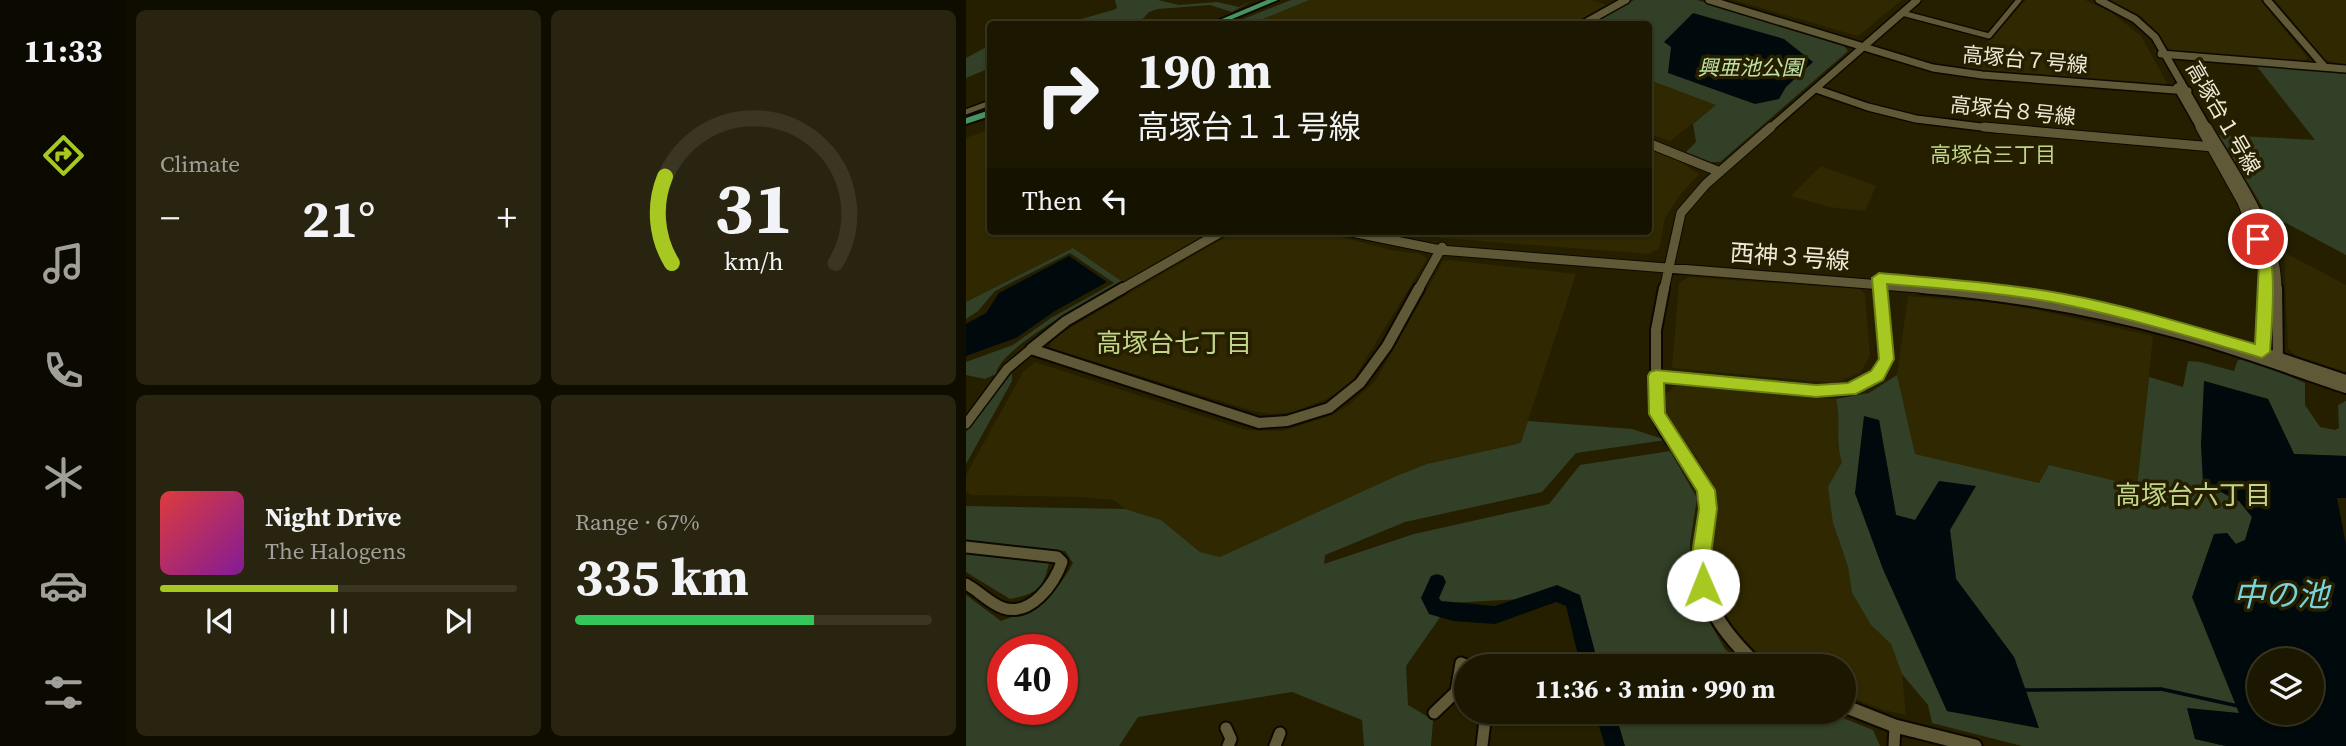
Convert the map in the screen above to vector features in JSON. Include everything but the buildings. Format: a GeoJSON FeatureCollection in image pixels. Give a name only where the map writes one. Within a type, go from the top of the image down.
{"type":"FeatureCollection","features":[{"type":"Feature","properties":{"kind":"main road"},"geometry":{"type":"LineString","coordinates":[[1221,21],[1274,0]]}},
{"type":"Feature","properties":{"kind":"main road"},"geometry":{"type":"LineString","coordinates":[[1232,21],[1285,0]]}},
{"type":"Feature","properties":{"kind":"main road"},"geometry":{"type":"LineString","coordinates":[[966,116],[987,109]]}},
{"type":"Feature","properties":{"kind":"street"},"geometry":{"type":"LineString","coordinates":[[1588,21],[1626,0]]}},
{"type":"Feature","properties":{"kind":"street","name":"高塚台７号線"},"geometry":{"type":"LineString","coordinates":[[1709,0],[1933,68],[2188,91]]}},
{"type":"Feature","properties":{"kind":"street"},"geometry":{"type":"LineString","coordinates":[[1745,654],[1717,621],[1703,585],[1701,561],[1708,509],[1706,490],[1657,414],[1656,330],[1681,213],[1696,193],[1917,0]]}},
{"type":"Feature","properties":{"kind":"street"},"geometry":{"type":"LineString","coordinates":[[1902,13],[1989,36],[2019,0]]}},
{"type":"Feature","properties":{"kind":"street","name":"高塚台１号線"},"geometry":{"type":"LineString","coordinates":[[2092,0],[2128,18],[2163,54],[2178,90],[2260,218],[2277,269],[2278,361]]}},
{"type":"Feature","properties":{"kind":"street","name":"高塚台１号線"},"geometry":{"type":"LineString","coordinates":[[2099,0],[2143,25],[2188,91],[2242,202],[2266,263],[2262,356]]}},
{"type":"Feature","properties":{"kind":"street"},"geometry":{"type":"LineString","coordinates":[[2266,0],[2324,66]]}},
{"type":"Feature","properties":{"kind":"street"},"geometry":{"type":"LineString","coordinates":[[2163,54],[2346,69]]}},
{"type":"Feature","properties":{"kind":"street","name":"高塚台８号線"},"geometry":{"type":"LineString","coordinates":[[1816,89],[1867,107],[1916,118],[1998,129],[2215,147]]}},
{"type":"Feature","properties":{"kind":"street"},"geometry":{"type":"LineString","coordinates":[[1652,144],[1720,172]]}},
{"type":"Feature","properties":{"kind":"street"},"geometry":{"type":"LineString","coordinates":[[966,424],[1007,369],[1066,321],[1216,235]]}},
{"type":"Feature","properties":{"kind":"street","name":"西神３号線"},"geometry":{"type":"LineString","coordinates":[[1371,235],[1442,247],[1881,282],[1993,294],[2065,306],[2175,332],[2346,380]]}},
{"type":"Feature","properties":{"kind":"street","name":"西神３号線"},"geometry":{"type":"LineString","coordinates":[[1387,235],[1442,247]]}},
{"type":"Feature","properties":{"kind":"street"},"geometry":{"type":"LineString","coordinates":[[1031,349],[1259,423],[1308,416],[1337,404],[1363,383],[1379,360],[1442,247]]}},
{"type":"Feature","properties":{"kind":"street"},"geometry":{"type":"LineString","coordinates":[[1656,376],[1816,391],[1850,389],[1877,375],[1886,359],[1881,282]]}},
{"type":"Feature","properties":{"kind":"street","name":"西神３号線"},"geometry":{"type":"LineString","coordinates":[[2278,361],[2346,388]]}},
{"type":"Feature","properties":{"kind":"street"},"geometry":{"type":"LineString","coordinates":[[966,548],[1057,557],[1062,562],[1058,577],[1039,598],[1023,607],[1006,609],[966,584]]}},
{"type":"Feature","properties":{"kind":"street"},"geometry":{"type":"LineString","coordinates":[[1434,713],[1454,694]]}},
{"type":"Feature","properties":{"kind":"street"},"geometry":{"type":"LineString","coordinates":[[1856,711],[1895,726],[1975,746]]}},
{"type":"Feature","properties":{"kind":"street"},"geometry":{"type":"LineString","coordinates":[[1482,746],[1485,724]]}},
{"type":"Feature","properties":{"kind":"street"},"geometry":{"type":"LineString","coordinates":[[1894,746],[1895,726]]}},
{"type":"Feature","properties":{"kind":"street"},"geometry":{"type":"LineString","coordinates":[[1227,728],[1231,739],[1228,746]]}},
{"type":"Feature","properties":{"kind":"street"},"geometry":{"type":"LineString","coordinates":[[1275,746],[1280,733]]}},
{"type":"Feature","properties":{"kind":"shaded area"},"geometry":{"type":"Polygon","coordinates":[[[1308,0],[1592,0],[1606,5],[1577,21],[1258,21],[1308,0]]]}},
{"type":"Feature","properties":{"kind":"shaded area"},"geometry":{"type":"Polygon","coordinates":[[[1733,0],[1902,0],[1858,36],[1733,0]]]}},
{"type":"Feature","properties":{"kind":"shaded area"},"geometry":{"type":"Polygon","coordinates":[[[2026,0],[2085,0],[2111,12],[2141,36],[2167,83],[2163,86],[1963,70],[2026,0]]]}},
{"type":"Feature","properties":{"kind":"shaded area"},"geometry":{"type":"Polygon","coordinates":[[[2110,0],[2260,0],[2308,58],[2304,61],[2177,52],[2168,48],[2159,34],[2142,17],[2110,0]]]}},
{"type":"Feature","properties":{"kind":"shaded area"},"geometry":{"type":"Polygon","coordinates":[[[2275,0],[2346,0],[2346,65],[2325,60],[2275,0]]]}},
{"type":"Feature","properties":{"kind":"shaded area"},"geometry":{"type":"Polygon","coordinates":[[[1652,81],[1717,105],[1670,141],[1652,135],[1652,81]]]}},
{"type":"Feature","properties":{"kind":"shaded area"},"geometry":{"type":"Polygon","coordinates":[[[987,130],[987,235],[1204,235],[1123,282],[1073,248],[966,302],[966,138],[987,130]]]}},
{"type":"Feature","properties":{"kind":"shaded area"},"geometry":{"type":"Polygon","coordinates":[[[1652,150],[1681,162],[1699,174],[1679,196],[1665,218],[1659,249],[1649,254],[1425,235],[1652,235],[1652,150]]]}},
{"type":"Feature","properties":{"kind":"shaded area"},"geometry":{"type":"Polygon","coordinates":[[[1821,166],[1876,186],[1865,211],[1829,207],[1791,196],[1821,166]]]}},
{"type":"Feature","properties":{"kind":"shaded area"},"geometry":{"type":"Polygon","coordinates":[[[1229,235],[1333,235],[1391,250],[1421,254],[1427,259],[1350,385],[1325,400],[1294,412],[1270,414],[1253,411],[1050,348],[1051,340],[1229,235]]]}},
{"type":"Feature","properties":{"kind":"shaded area"},"geometry":{"type":"Polygon","coordinates":[[[2284,252],[2346,285],[2346,375],[2298,358],[2288,348],[2284,252]]]}},
{"type":"Feature","properties":{"kind":"shaded area"},"geometry":{"type":"Polygon","coordinates":[[[1443,261],[1576,274],[1521,442],[1517,444],[1427,464],[1220,557],[1200,552],[1161,520],[1125,509],[1114,500],[971,495],[966,491],[966,475],[1023,372],[1035,362],[1246,430],[1282,431],[1332,415],[1349,405],[1376,380],[1443,261]]]}},
{"type":"Feature","properties":{"kind":"shaded area"},"geometry":{"type":"Polygon","coordinates":[[[1688,277],[1860,289],[1865,294],[1870,356],[1860,373],[1834,383],[1672,368],[1679,283],[1688,277]]]}},
{"type":"Feature","properties":{"kind":"shaded area"},"geometry":{"type":"Polygon","coordinates":[[[1908,296],[2011,304],[2153,336],[2137,486],[2049,465],[2039,483],[1915,454],[1897,375],[1908,296]]]}},
{"type":"Feature","properties":{"kind":"shaded area"},"geometry":{"type":"Polygon","coordinates":[[[1677,385],[1836,399],[1840,416],[1837,445],[1842,462],[1833,523],[1848,567],[1852,593],[1871,625],[1891,644],[1902,674],[1906,715],[1883,710],[1856,699],[1856,654],[1758,654],[1735,629],[1721,605],[1712,575],[1711,549],[1718,512],[1715,493],[1700,462],[1671,423],[1665,410],[1666,394],[1677,385]]]}},
{"type":"Feature","properties":{"kind":"green space"},"geometry":{"type":"Polygon","coordinates":[[[1115,0],[1158,0],[1179,5],[1217,2],[1239,7],[1254,0],[1232,12],[1210,5],[1158,9],[1149,12],[1141,21],[1074,21],[1117,8],[1115,0]]]}},
{"type":"Feature","properties":{"kind":"green space"},"geometry":{"type":"Polygon","coordinates":[[[1291,0],[1309,0],[1258,21],[1238,21],[1291,0]]]}},
{"type":"Feature","properties":{"kind":"green space","name":"興亜池公園"},"geometry":{"type":"Polygon","coordinates":[[[1634,0],[1697,0],[1844,46],[1848,51],[1720,162],[1711,162],[1686,152],[1696,142],[1693,124],[1716,105],[1652,81],[1652,21],[1596,21],[1634,0]]]}},
{"type":"Feature","properties":{"kind":"green space"},"geometry":{"type":"Polygon","coordinates":[[[987,47],[987,69],[966,78],[966,58],[987,47]]]}},
{"type":"Feature","properties":{"kind":"green space"},"geometry":{"type":"Polygon","coordinates":[[[2255,64],[2346,72],[2346,255],[2286,223],[2271,221],[2219,135],[2315,140],[2255,64]]]}},
{"type":"Feature","properties":{"kind":"green space"},"geometry":{"type":"Polygon","coordinates":[[[1073,248],[1123,282],[1031,336],[1002,363],[996,374],[985,379],[966,375],[966,362],[1013,345],[1051,318],[1114,283],[1070,253],[995,291],[978,311],[966,319],[966,302],[1073,248]]]}},
{"type":"Feature","properties":{"kind":"green space"},"geometry":{"type":"Polygon","coordinates":[[[2249,359],[2305,383],[2305,405],[2320,427],[2335,430],[2339,428],[2338,405],[2346,401],[2346,456],[2294,454],[2268,399],[2204,381],[2203,483],[2239,501],[2252,517],[2245,540],[2235,544],[2227,533],[2233,697],[2240,714],[2188,709],[2195,739],[2226,746],[2022,746],[1932,723],[1928,705],[1902,674],[1891,644],[1871,625],[1852,593],[1848,567],[1833,523],[1828,487],[1842,462],[1836,399],[1869,393],[1897,375],[1915,454],[2039,483],[2049,465],[2137,486],[2149,377],[2183,387],[2188,361],[2234,371],[2238,360],[2249,359]],[[1879,420],[1855,493],[1883,569],[1947,711],[2038,728],[2014,657],[1956,579],[1950,530],[1896,515],[1879,420]]]}},
{"type":"Feature","properties":{"kind":"green space"},"geometry":{"type":"Polygon","coordinates":[[[1012,373],[1012,381],[966,464],[966,432],[1012,373]]]}},
{"type":"Feature","properties":{"kind":"green space"},"geometry":{"type":"Polygon","coordinates":[[[1528,421],[1632,429],[1666,440],[1576,453],[1542,492],[1405,522],[1325,555],[1324,564],[1414,534],[1549,504],[1580,465],[1670,451],[1697,498],[1690,543],[1691,590],[1725,649],[1731,654],[1594,654],[1575,596],[1450,603],[1406,666],[1408,705],[1433,720],[1431,746],[1364,746],[1362,720],[1292,692],[1138,717],[1119,746],[966,746],[966,595],[1001,621],[1044,600],[1059,585],[1073,563],[1065,551],[966,542],[966,506],[1125,509],[1161,520],[1200,552],[1220,557],[1427,464],[1521,442],[1528,421]]]}},
{"type":"Feature","properties":{"kind":"green space"},"geometry":{"type":"Polygon","coordinates":[[[966,553],[1049,562],[1037,589],[1010,599],[966,572],[966,553]]]}},
{"type":"Feature","properties":{"kind":"green space"},"geometry":{"type":"Polygon","coordinates":[[[1856,723],[1873,730],[1880,746],[1623,746],[1616,724],[1856,723]]]}},
{"type":"Feature","properties":{"kind":"water"},"geometry":{"type":"Polygon","coordinates":[[[1693,13],[1784,39],[1813,62],[1786,87],[1779,99],[1755,104],[1668,73],[1671,47],[1664,42],[1693,13]]]}},
{"type":"Feature","properties":{"kind":"water"},"geometry":{"type":"Polygon","coordinates":[[[1069,256],[1107,282],[1055,311],[1016,338],[966,356],[966,324],[986,313],[999,293],[1069,256]]]}},
{"type":"Feature","properties":{"kind":"water","name":"中の池"},"geometry":{"type":"Polygon","coordinates":[[[2204,381],[2268,399],[2294,454],[2346,456],[2346,498],[2337,498],[2346,545],[2346,746],[2226,746],[2195,739],[2187,708],[2239,713],[2192,597],[2214,534],[2227,533],[2236,544],[2245,540],[2252,517],[2239,501],[2203,483],[2201,445],[2204,381]]]}},
{"type":"Feature","properties":{"kind":"water"},"geometry":{"type":"Polygon","coordinates":[[[1864,416],[1879,420],[1896,515],[1915,520],[1939,481],[1976,486],[1950,530],[1956,579],[2014,657],[2039,728],[1947,711],[1883,569],[1855,493],[1864,416]]]}},
{"type":"Feature","properties":{"kind":"waterway"},"geometry":{"type":"LineString","coordinates":[[1437,582],[1430,598],[1435,608],[1453,612],[1495,615],[1557,593],[1574,601],[1587,654]]}},
{"type":"Feature","properties":{"kind":"waterway"},"geometry":{"type":"LineString","coordinates":[[2023,690],[2161,689],[2238,706]]}},
{"type":"Feature","properties":{"kind":"waterway"},"geometry":{"type":"LineString","coordinates":[[1609,724],[1615,746]]}},
{"type":"Feature","properties":{"kind":"district","name":"高塚台三丁目"},"geometry":{"type":"Point","coordinates":[1993,155]}},
{"type":"Feature","properties":{"kind":"district","name":"高塚台七丁目"},"geometry":{"type":"Point","coordinates":[1174,343]}},
{"type":"Feature","properties":{"kind":"district","name":"高塚台六丁目"},"geometry":{"type":"Point","coordinates":[2193,495]}},
{"type":"Feature","properties":{"kind":"route"},"geometry":{"type":"LineString","coordinates":[[1703,585],[1701,561],[1708,509],[1706,490],[1657,414],[1656,376],[1816,391],[1850,389],[1877,375],[1886,359],[1882,285],[1879,278],[1991,288],[2065,300],[2155,320],[2262,352],[2267,294],[2266,263],[2258,239]]}}]}
